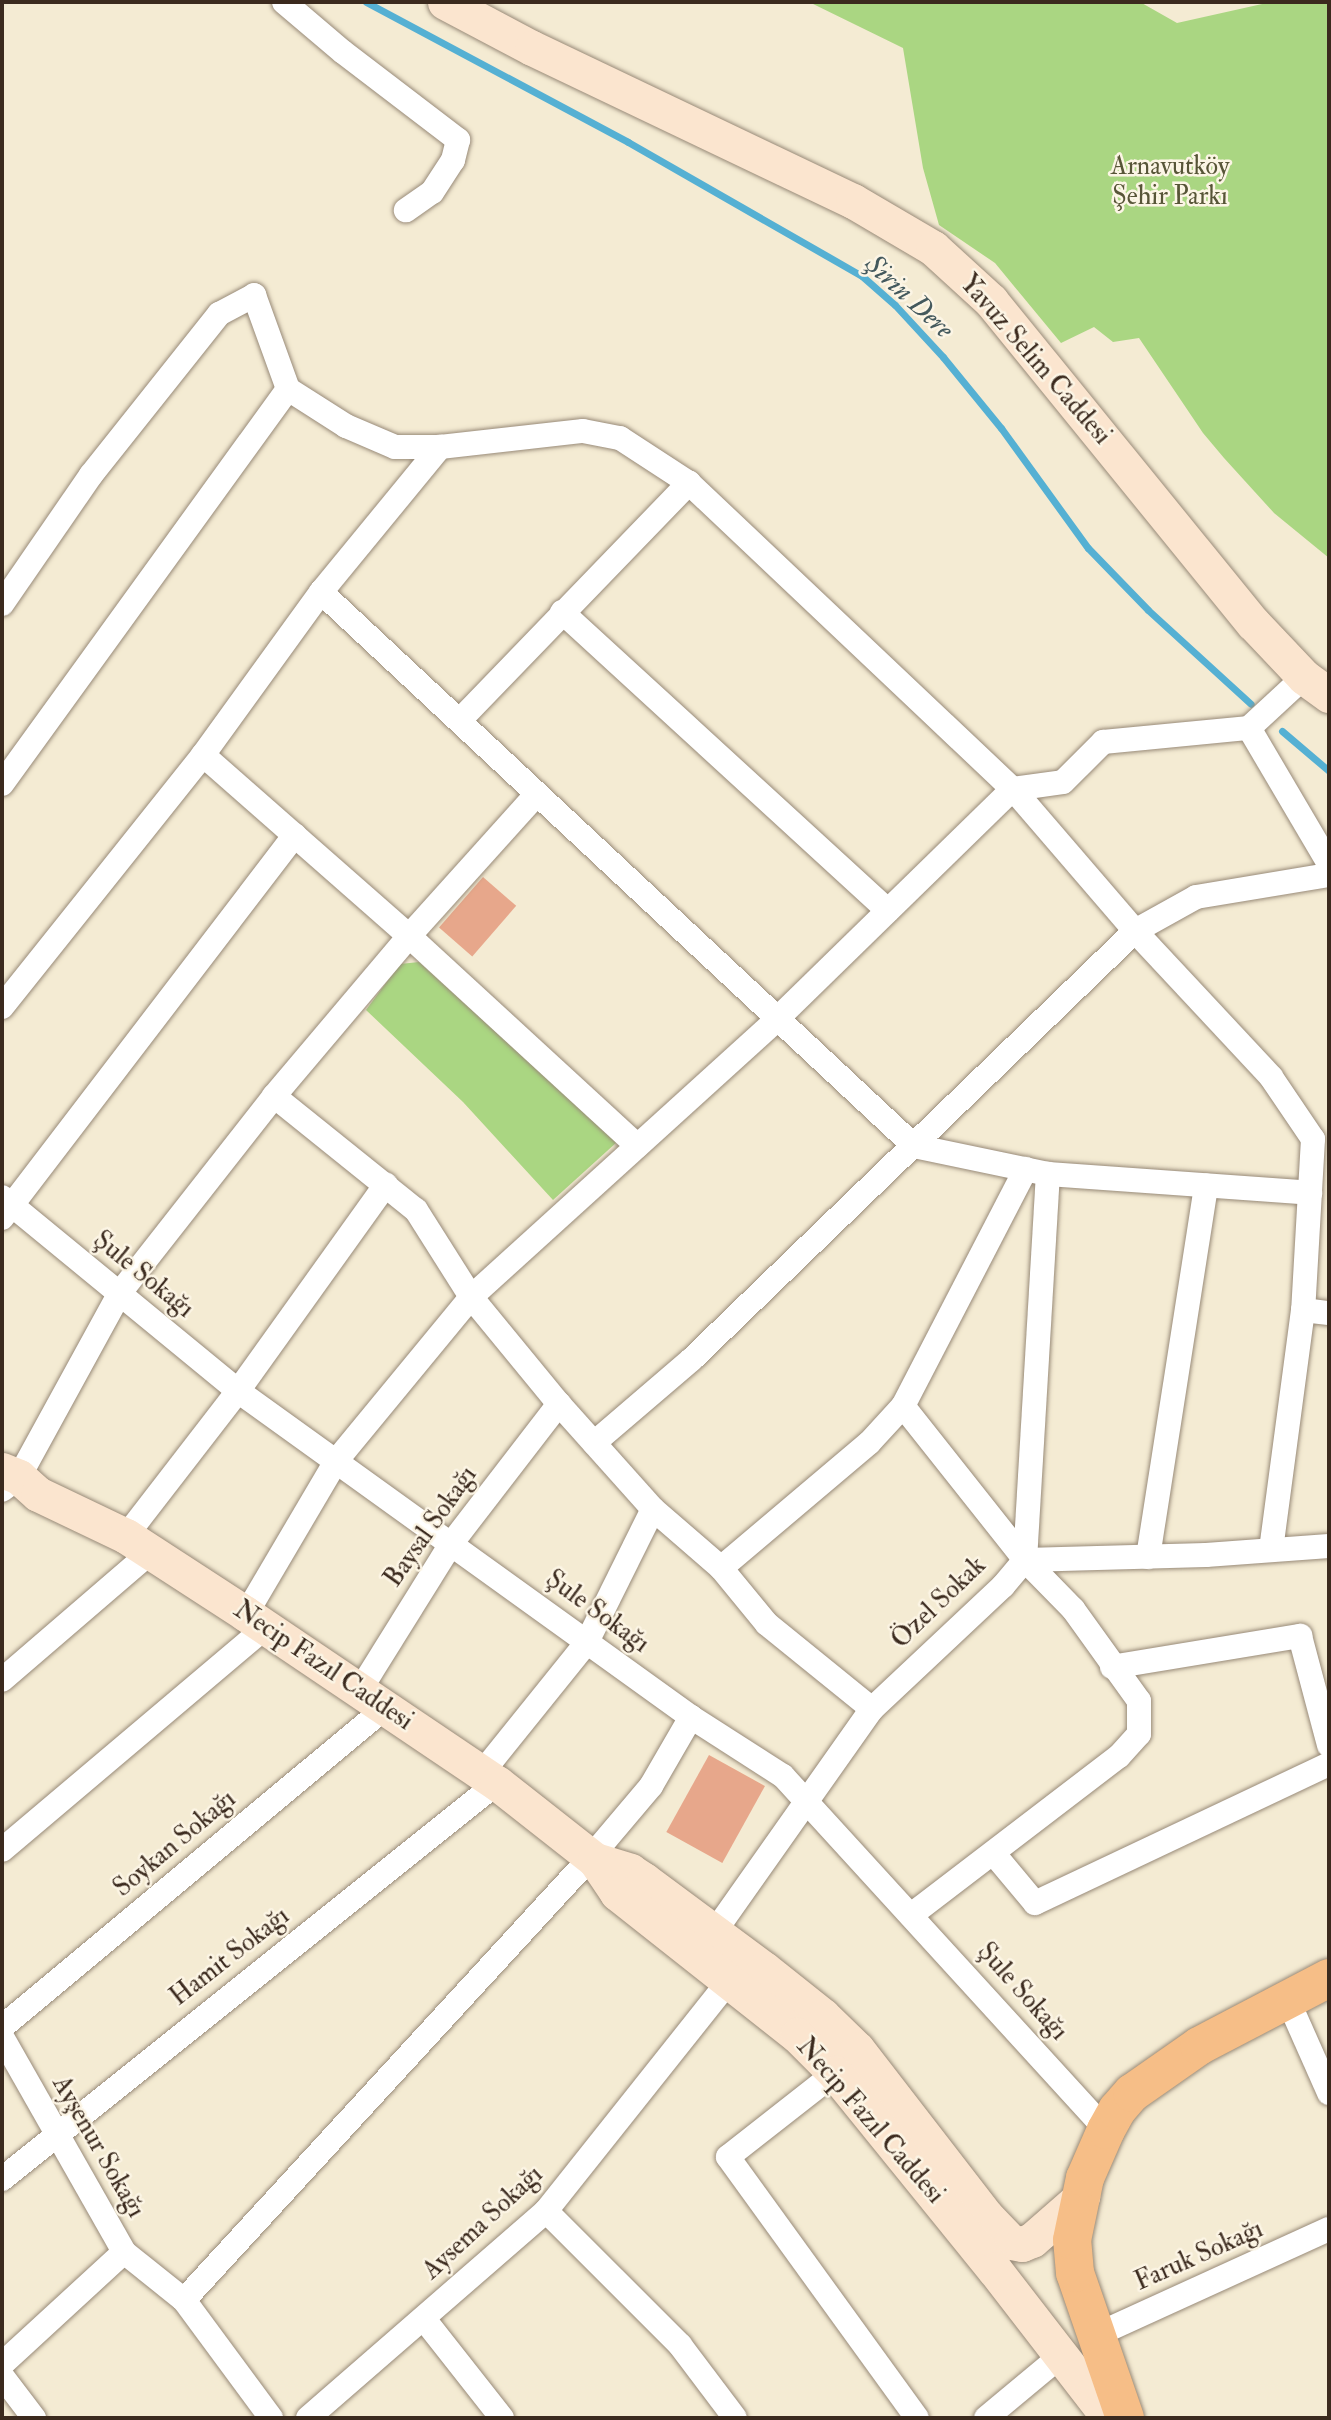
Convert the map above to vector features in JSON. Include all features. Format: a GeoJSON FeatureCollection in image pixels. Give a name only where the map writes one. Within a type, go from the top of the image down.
{"type":"FeatureCollection","features":[{"type":"Feature","properties":{"kind":"main road","name":"Yavuz Selim Caddesi"},"geometry":{"type":"LineString","coordinates":[[445,2],[532,48],[853,201],[933,248],[991,301],[1253,623],[1317,686]]}},
{"type":"Feature","properties":{"kind":"main road","name":"Necip Fazıl Caddesi"},"geometry":{"type":"LineString","coordinates":[[13,1486],[139,1544],[256,1620],[489,1779],[593,1858],[630,1871],[823,2016],[857,2049],[985,2216],[1011,2242],[1022,2244],[1032,2240],[1082,2196]]}},
{"type":"Feature","properties":{"kind":"main road","name":"Necip Fazıl Caddesi"},"geometry":{"type":"LineString","coordinates":[[593,1858],[617,1894],[797,2035],[835,2073],[1062,2355],[1109,2418]]}},
{"type":"Feature","properties":{"kind":"main road"},"geometry":{"type":"LineString","coordinates":[[1125,2418],[1074,2273],[1072,2240],[1085,2178],[1106,2130],[1117,2110],[1132,2093],[1199,2046],[1329,1978]]}},
{"type":"Feature","properties":{"kind":"street"},"geometry":{"type":"LineString","coordinates":[[284,2],[343,52],[458,140],[453,160],[432,192],[405,210]]}},
{"type":"Feature","properties":{"kind":"street"},"geometry":{"type":"LineString","coordinates":[[2,604],[91,475],[219,314],[254,295],[288,389],[346,426],[395,447],[440,447],[583,431],[620,438],[689,483],[1013,789],[1135,931],[1271,1077],[1321,1139],[1310,1193],[1303,1310],[1271,1550]]}},
{"type":"Feature","properties":{"kind":"street"},"geometry":{"type":"LineString","coordinates":[[2,784],[288,389]]}},
{"type":"Feature","properties":{"kind":"street"},"geometry":{"type":"LineString","coordinates":[[2,1007],[203,755],[321,592],[440,447]]}},
{"type":"Feature","properties":{"kind":"street"},"geometry":{"type":"LineString","coordinates":[[460,720],[689,483]]}},
{"type":"Feature","properties":{"kind":"street"},"geometry":{"type":"LineString","coordinates":[[321,592],[776,1020],[914,1146],[1037,1172],[1310,1193]]}},
{"type":"Feature","properties":{"kind":"street"},"geometry":{"type":"LineString","coordinates":[[562,612],[888,911]]}},
{"type":"Feature","properties":{"kind":"street"},"geometry":{"type":"LineString","coordinates":[[2,1850],[256,1620],[336,1461],[471,1297],[776,1020],[1013,789],[1063,782],[1103,742],[1249,729],[1317,686]]}},
{"type":"Feature","properties":{"kind":"street"},"geometry":{"type":"LineString","coordinates":[[1249,729],[1329,864]]}},
{"type":"Feature","properties":{"kind":"street"},"geometry":{"type":"LineString","coordinates":[[203,755],[409,936],[637,1146]]}},
{"type":"Feature","properties":{"kind":"street"},"geometry":{"type":"LineString","coordinates":[[13,1486],[120,1294],[274,1096],[409,936],[537,794]]}},
{"type":"Feature","properties":{"kind":"street"},"geometry":{"type":"LineString","coordinates":[[5,1207],[295,835]]}},
{"type":"Feature","properties":{"kind":"street"},"geometry":{"type":"LineString","coordinates":[[594,1443],[692,1359],[1135,931],[1196,897],[1329,875]]}},
{"type":"Feature","properties":{"kind":"street"},"geometry":{"type":"LineString","coordinates":[[274,1096],[416,1210],[471,1297],[559,1404],[653,1509],[721,1568],[767,1624],[872,1709]]}},
{"type":"Feature","properties":{"kind":"street"},"geometry":{"type":"LineString","coordinates":[[721,1568],[869,1443],[903,1406],[1037,1172]]}},
{"type":"Feature","properties":{"kind":"street"},"geometry":{"type":"LineString","coordinates":[[1025,1560],[1037,1172]]}},
{"type":"Feature","properties":{"kind":"street"},"geometry":{"type":"LineString","coordinates":[[2,1680],[139,1544],[238,1391],[386,1184]]}},
{"type":"Feature","properties":{"kind":"street"},"geometry":{"type":"LineString","coordinates":[[1148,1557],[1206,1185]]}},
{"type":"Feature","properties":{"kind":"street","name":"Şule Sokağı"},"geometry":{"type":"LineString","coordinates":[[5,1207],[120,1294],[238,1391],[691,1717],[783,1776],[912,1914],[1106,2130]]}},
{"type":"Feature","properties":{"kind":"street"},"geometry":{"type":"LineString","coordinates":[[1303,1310],[1329,1313]]}},
{"type":"Feature","properties":{"kind":"street","name":"Baysal Sokağı"},"geometry":{"type":"LineString","coordinates":[[373,1698],[451,1544],[559,1404]]}},
{"type":"Feature","properties":{"kind":"street"},"geometry":{"type":"LineString","coordinates":[[903,1406],[1025,1560],[1073,1609],[1112,1667],[1139,1701],[1139,1734],[1119,1756],[912,1914]]}},
{"type":"Feature","properties":{"kind":"street","name":"Hamit Sokağı"},"geometry":{"type":"LineString","coordinates":[[2,2179],[489,1779],[586,1642],[653,1509]]}},
{"type":"Feature","properties":{"kind":"street","name":"Özel Sokak"},"geometry":{"type":"LineString","coordinates":[[713,1934],[872,1709],[1003,1586],[1025,1560],[1148,1557],[1329,1546]]}},
{"type":"Feature","properties":{"kind":"street"},"geometry":{"type":"LineString","coordinates":[[1112,1667],[1300,1636],[1329,1745]]}},
{"type":"Feature","properties":{"kind":"street","name":"Soykan Sokağı"},"geometry":{"type":"LineString","coordinates":[[2,2027],[373,1698]]}},
{"type":"Feature","properties":{"kind":"street"},"geometry":{"type":"LineString","coordinates":[[184,2300],[593,1858],[652,1786],[691,1717]]}},
{"type":"Feature","properties":{"kind":"street"},"geometry":{"type":"LineString","coordinates":[[994,1854],[1035,1903],[1329,1764]]}},
{"type":"Feature","properties":{"kind":"street","name":"Aysema Sokağı"},"geometry":{"type":"LineString","coordinates":[[308,2418],[546,2211],[728,1982]]}},
{"type":"Feature","properties":{"kind":"street"},"geometry":{"type":"LineString","coordinates":[[1287,1998],[1329,2093]]}},
{"type":"Feature","properties":{"kind":"street","name":"Ayşenur Sokağı"},"geometry":{"type":"LineString","coordinates":[[2,2037],[124,2252],[2,2364]]}},
{"type":"Feature","properties":{"kind":"street"},"geometry":{"type":"LineString","coordinates":[[835,2073],[728,2157],[917,2418]]}},
{"type":"Feature","properties":{"kind":"street"},"geometry":{"type":"LineString","coordinates":[[546,2211],[680,2345],[735,2418]]}},
{"type":"Feature","properties":{"kind":"street","name":"Faruk Sokağı"},"geometry":{"type":"LineString","coordinates":[[1094,2336],[1329,2229]]}},
{"type":"Feature","properties":{"kind":"street"},"geometry":{"type":"LineString","coordinates":[[124,2252],[184,2300],[271,2418]]}},
{"type":"Feature","properties":{"kind":"street"},"geometry":{"type":"LineString","coordinates":[[424,2319],[502,2418]]}},
{"type":"Feature","properties":{"kind":"street"},"geometry":{"type":"LineString","coordinates":[[986,2418],[1062,2355]]}},
{"type":"Feature","properties":{"kind":"street"},"geometry":{"type":"LineString","coordinates":[[2,2376],[34,2418]]}},
{"type":"Feature","properties":{"kind":"green space","name":"Arnavutköy Şehir Parkı"},"geometry":{"type":"Polygon","coordinates":[[[809,2],[1140,2],[1177,23],[1271,2],[1329,2],[1329,558],[1274,513],[1224,458],[1203,433],[1139,338],[1113,342],[1094,327],[1061,343],[995,263],[939,225],[923,168],[903,48],[809,2]]]}},
{"type":"Feature","properties":{"kind":"green space"},"geometry":{"type":"Polygon","coordinates":[[[419,962],[617,1142],[553,1200],[463,1102],[366,1010],[400,964],[419,962]]]}},
{"type":"Feature","properties":{"kind":"building"},"geometry":{"type":"Polygon","coordinates":[[[483,877],[516,906],[472,956],[439,928],[483,877]]]}},
{"type":"Feature","properties":{"kind":"building"},"geometry":{"type":"Polygon","coordinates":[[[709,1755],[765,1786],[722,1863],[666,1832],[709,1755]]]}},
{"type":"Feature","properties":{"kind":"waterway","name":"Şirin Dere"},"geometry":{"type":"LineString","coordinates":[[366,2],[628,142],[862,276],[895,305],[943,357],[1001,428],[1088,548],[1148,610],[1251,704]]}},
{"type":"Feature","properties":{"kind":"waterway","name":"Şirin Dere"},"geometry":{"type":"LineString","coordinates":[[1282,731],[1329,771]]}}]}
